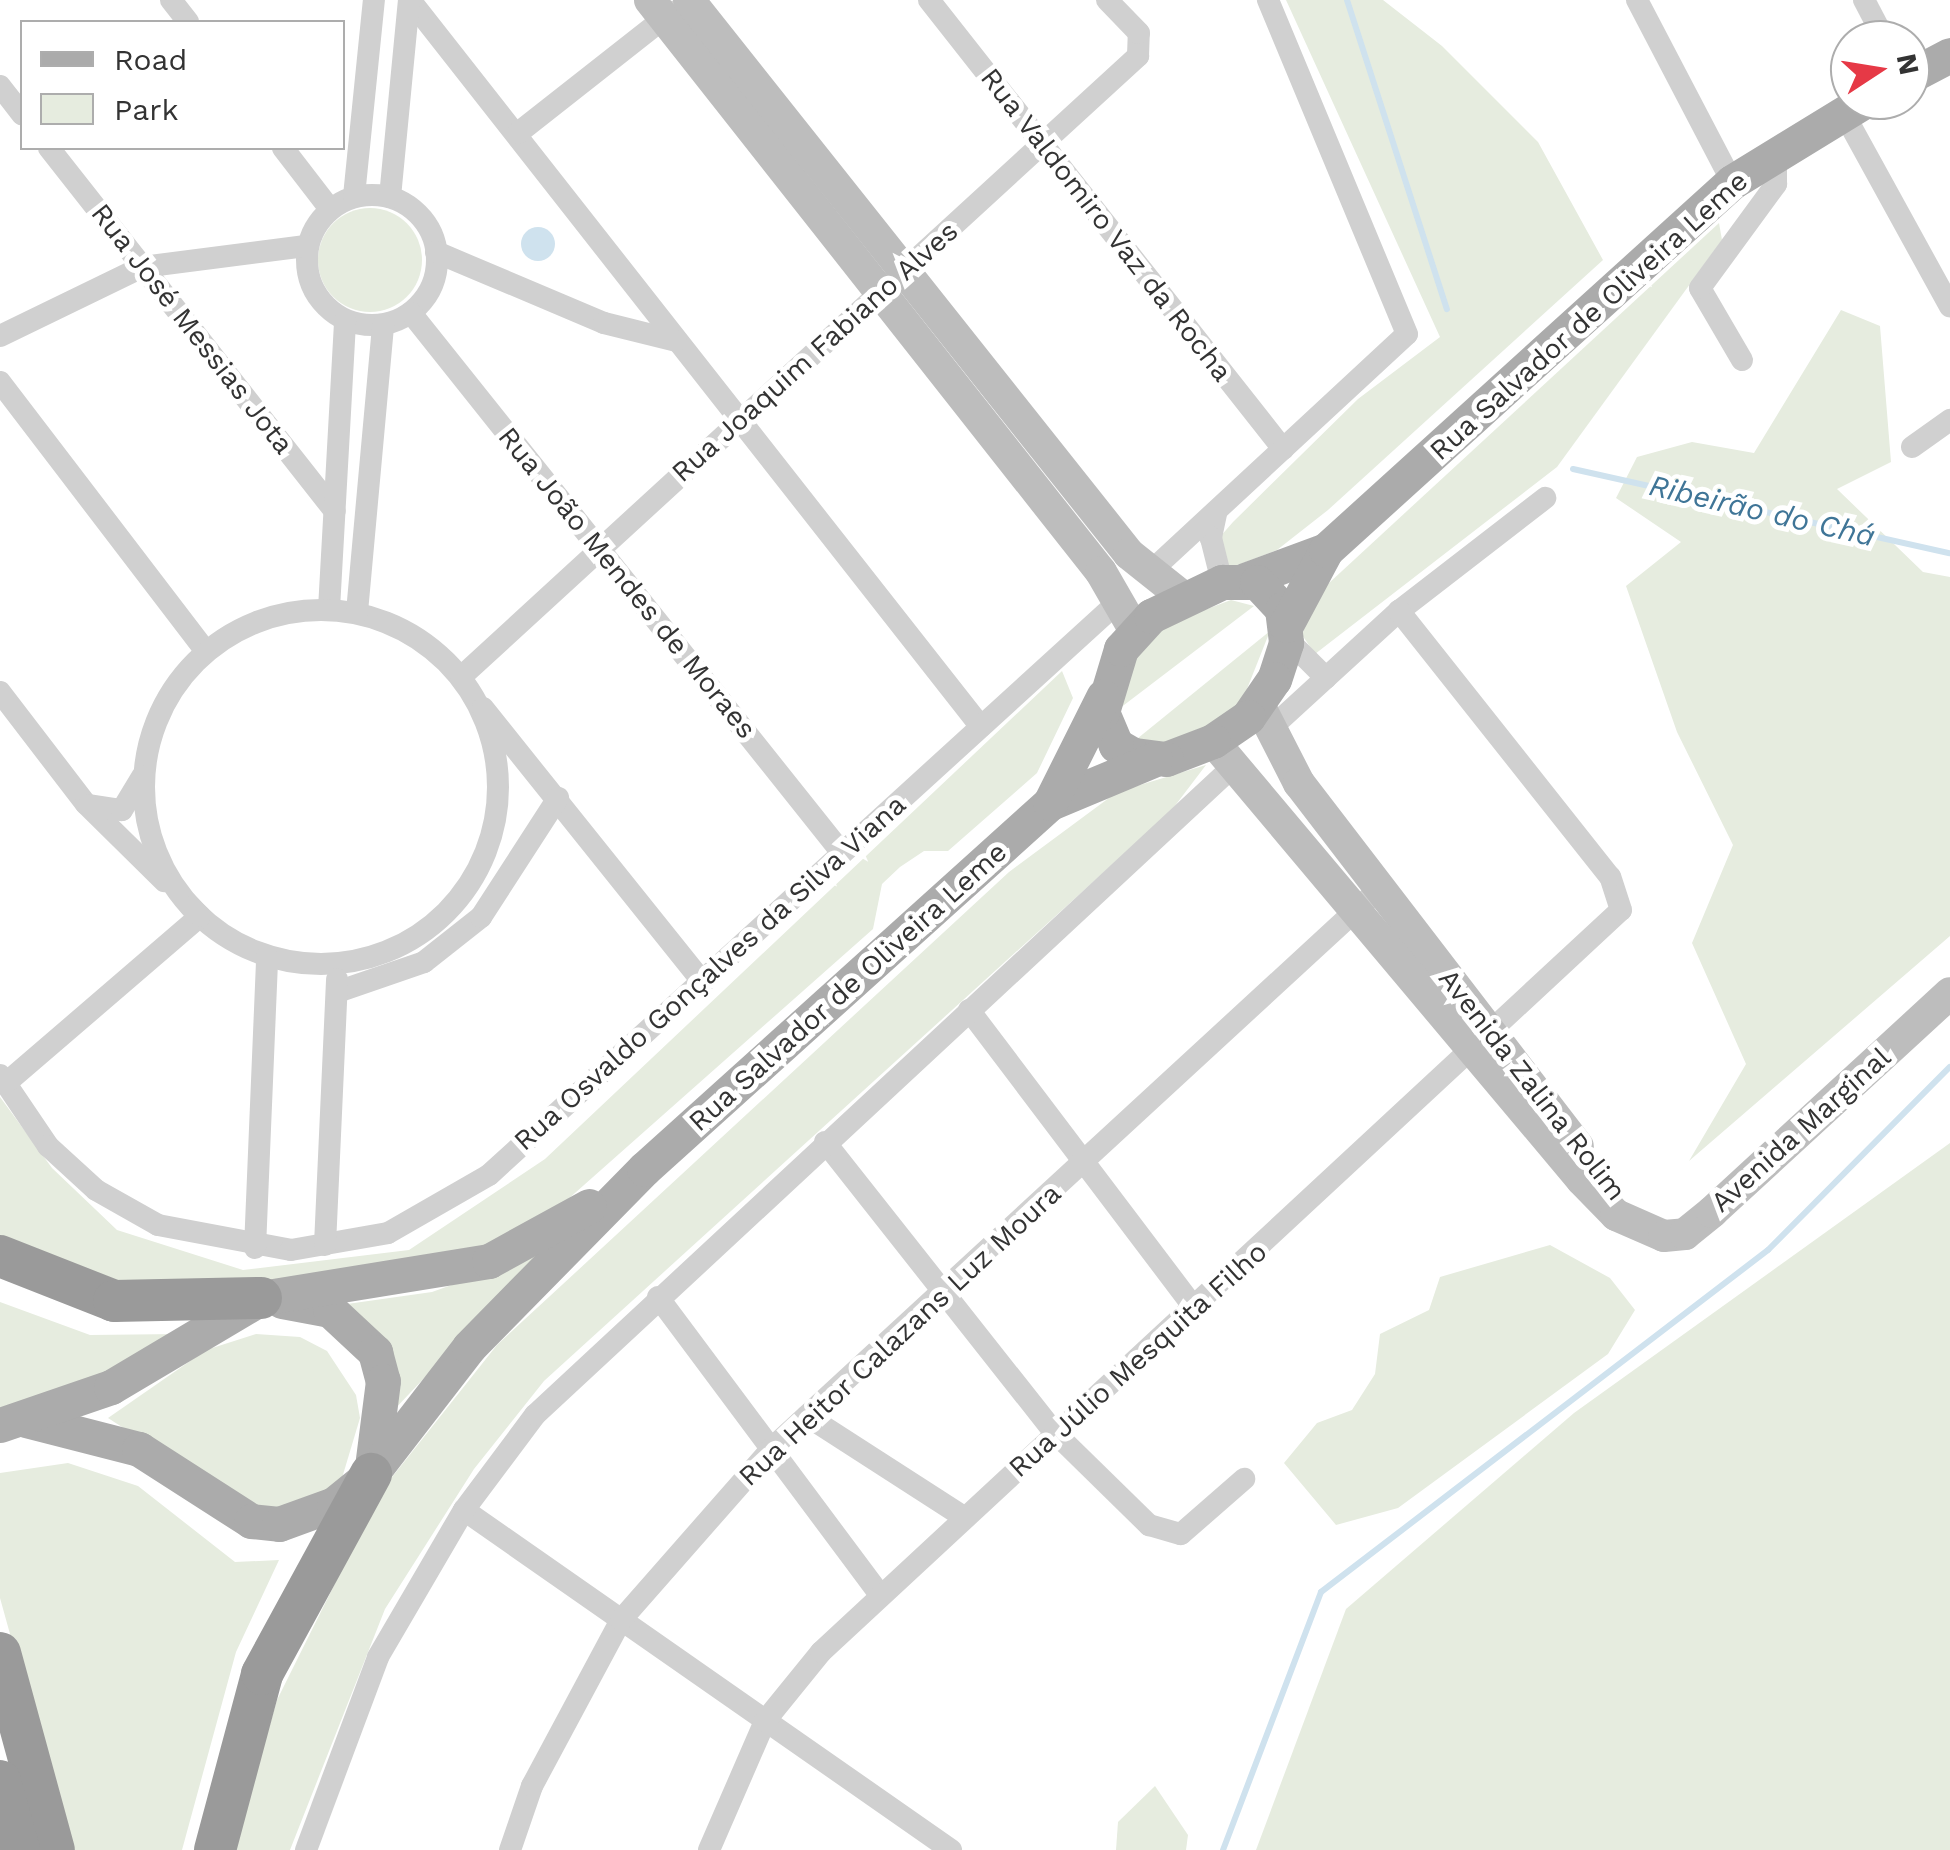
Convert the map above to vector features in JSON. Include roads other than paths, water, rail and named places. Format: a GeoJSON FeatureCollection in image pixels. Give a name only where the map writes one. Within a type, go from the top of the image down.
{"type":"FeatureCollection","features":[{"type":"Feature","properties":{"kind":"highway"},"geometry":{"type":"LineString","coordinates":[[0,1256],[114,1301],[262,1298]]}},
{"type":"Feature","properties":{"kind":"highway"},"geometry":{"type":"LineString","coordinates":[[215,1850],[262,1674],[371,1474]]}},
{"type":"Feature","properties":{"kind":"highway"},"geometry":{"type":"LineString","coordinates":[[0,1652],[54,1850]]}},
{"type":"Feature","properties":{"kind":"highway"},"geometry":{"type":"LineString","coordinates":[[0,1780],[19,1850]]}},
{"type":"Feature","properties":{"kind":"main road"},"geometry":{"type":"LineString","coordinates":[[673,4],[907,271],[1150,572],[1182,597]]}},
{"type":"Feature","properties":{"kind":"main road"},"geometry":{"type":"LineString","coordinates":[[673,4],[882,296],[1127,616]]}},
{"type":"Feature","properties":{"kind":"main road","name":"Rua Salvador de Oliveira Leme"},"geometry":{"type":"LineString","coordinates":[[1326,550],[1732,182],[1830,120]]}},
{"type":"Feature","properties":{"kind":"main road"},"geometry":{"type":"LineString","coordinates":[[1127,616],[1326,550]]}},
{"type":"Feature","properties":{"kind":"main road"},"geometry":{"type":"LineString","coordinates":[[1050,802],[1155,759],[1225,752],[1264,718],[1287,632],[1326,550]]}},
{"type":"Feature","properties":{"kind":"main road"},"geometry":{"type":"LineString","coordinates":[[1234,581],[1273,594],[1287,632]]}},
{"type":"Feature","properties":{"kind":"main road"},"geometry":{"type":"LineString","coordinates":[[1050,802],[1102,697],[1127,616]]}},
{"type":"Feature","properties":{"kind":"main road"},"geometry":{"type":"LineString","coordinates":[[1102,697],[1116,745],[1155,759]]}},
{"type":"Feature","properties":{"kind":"main road","name":"Avenida Zalina Rolim"},"geometry":{"type":"LineString","coordinates":[[1264,718],[1369,897]]}},
{"type":"Feature","properties":{"kind":"main road","name":"Avenida Zalina Rolim"},"geometry":{"type":"LineString","coordinates":[[1225,752],[1369,897],[1483,1042],[1582,1180],[1641,1227]]}},
{"type":"Feature","properties":{"kind":"main road","name":"Rua Salvador de Oliveira Leme"},"geometry":{"type":"LineString","coordinates":[[644,1170],[1050,802]]}},
{"type":"Feature","properties":{"kind":"main road","name":"Avenida Marginal"},"geometry":{"type":"LineString","coordinates":[[1641,1227],[1676,1236],[1694,1227],[1950,993]]}},
{"type":"Feature","properties":{"kind":"main road"},"geometry":{"type":"LineString","coordinates":[[13,1422],[111,1386],[262,1298],[489,1261],[644,1170]]}},
{"type":"Feature","properties":{"kind":"main road"},"geometry":{"type":"LineString","coordinates":[[13,1422],[139,1448],[251,1521],[303,1518],[371,1474],[468,1347],[644,1170]]}},
{"type":"Feature","properties":{"kind":"main road"},"geometry":{"type":"LineString","coordinates":[[262,1298],[330,1310],[375,1352],[383,1381],[371,1474]]}},
{"type":"Feature","properties":{"kind":"street"},"geometry":{"type":"LineString","coordinates":[[170,0],[186,20]]}},
{"type":"Feature","properties":{"kind":"street"},"geometry":{"type":"LineString","coordinates":[[354,196],[374,0]]}},
{"type":"Feature","properties":{"kind":"street"},"geometry":{"type":"LineString","coordinates":[[390,197],[410,0]]}},
{"type":"Feature","properties":{"kind":"street"},"geometry":{"type":"LineString","coordinates":[[410,0],[981,727]]}},
{"type":"Feature","properties":{"kind":"street","name":"Rua Valdomiro Vaz da Rocha"},"geometry":{"type":"LineString","coordinates":[[929,0],[1283,449]]}},
{"type":"Feature","properties":{"kind":"street","name":"Rua Joaquim Fabiano Alves"},"geometry":{"type":"LineString","coordinates":[[461,677],[599,547],[882,296],[1138,56],[1143,45],[1129,19],[1106,0]]}},
{"type":"Feature","properties":{"kind":"street"},"geometry":{"type":"LineString","coordinates":[[1150,572],[1404,344],[1407,324],[1268,0]]}},
{"type":"Feature","properties":{"kind":"street"},"geometry":{"type":"LineString","coordinates":[[1637,0],[1732,182]]}},
{"type":"Feature","properties":{"kind":"street"},"geometry":{"type":"LineString","coordinates":[[518,133],[673,4]]}},
{"type":"Feature","properties":{"kind":"street"},"geometry":{"type":"LineString","coordinates":[[0,86],[20,111]]}},
{"type":"Feature","properties":{"kind":"street"},"geometry":{"type":"LineString","coordinates":[[1861,120],[1950,307]]}},
{"type":"Feature","properties":{"kind":"street","name":"Rua José Messias Jota"},"geometry":{"type":"LineString","coordinates":[[50,150],[335,511]]}},
{"type":"Feature","properties":{"kind":"street"},"geometry":{"type":"LineString","coordinates":[[285,150],[330,209]]}},
{"type":"Feature","properties":{"kind":"street"},"geometry":{"type":"LineString","coordinates":[[1742,360],[1700,288],[1776,184],[1776,151]]}},
{"type":"Feature","properties":{"kind":"street"},"geometry":{"type":"LineString","coordinates":[[354,196],[390,197],[420,215],[436,252],[430,291],[410,314],[383,325],[346,320],[321,302],[306,246],[330,209],[354,196]]}},
{"type":"Feature","properties":{"kind":"street"},"geometry":{"type":"LineString","coordinates":[[0,336],[142,267],[306,246]]}},
{"type":"Feature","properties":{"kind":"street"},"geometry":{"type":"LineString","coordinates":[[436,252],[604,322],[676,342]]}},
{"type":"Feature","properties":{"kind":"street","name":"Rua João Mendes de Moraes"},"geometry":{"type":"LineString","coordinates":[[410,314],[842,853]]}},
{"type":"Feature","properties":{"kind":"street"},"geometry":{"type":"LineString","coordinates":[[329,609],[346,320]]}},
{"type":"Feature","properties":{"kind":"street"},"geometry":{"type":"LineString","coordinates":[[357,612],[383,325]]}},
{"type":"Feature","properties":{"kind":"street"},"geometry":{"type":"LineString","coordinates":[[0,382],[206,652]]}},
{"type":"Feature","properties":{"kind":"street"},"geometry":{"type":"LineString","coordinates":[[1912,447],[1950,420]]}},
{"type":"Feature","properties":{"kind":"street"},"geometry":{"type":"LineString","coordinates":[[1264,718],[1326,678],[1399,611],[1545,498]]}},
{"type":"Feature","properties":{"kind":"street"},"geometry":{"type":"LineString","coordinates":[[1216,514],[1211,538],[1234,581]]}},
{"type":"Feature","properties":{"kind":"street"},"geometry":{"type":"LineString","coordinates":[[86,804],[122,810],[147,762],[176,685],[206,652],[263,618],[329,609],[357,612],[415,635],[461,677],[703,982]]}},
{"type":"Feature","properties":{"kind":"street","name":"Rua Júlio Mesquita Filho"},"geometry":{"type":"LineString","coordinates":[[709,1850],[765,1721],[880,1594],[1196,1309],[1621,910],[1610,877],[1399,611]]}},
{"type":"Feature","properties":{"kind":"street","name":"Rua Osvaldo Gonçalves da Silva Viana"},"geometry":{"type":"LineString","coordinates":[[3,1080],[48,1146],[96,1190],[158,1225],[254,1248],[324,1245],[388,1233],[446,1208],[703,982],[981,727],[1127,616]]}},
{"type":"Feature","properties":{"kind":"street"},"geometry":{"type":"LineString","coordinates":[[1287,632],[1326,678]]}},
{"type":"Feature","properties":{"kind":"street"},"geometry":{"type":"LineString","coordinates":[[0,692],[86,804],[200,916],[267,956],[338,964],[375,957],[441,920],[484,858],[499,783],[475,698]]}},
{"type":"Feature","properties":{"kind":"street"},"geometry":{"type":"LineString","coordinates":[[306,1850],[378,1657],[464,1510],[535,1415],[969,1010],[1225,752]]}},
{"type":"Feature","properties":{"kind":"street"},"geometry":{"type":"LineString","coordinates":[[147,762],[147,816],[160,860],[200,916]]}},
{"type":"Feature","properties":{"kind":"street"},"geometry":{"type":"LineString","coordinates":[[499,783],[517,772],[554,794]]}},
{"type":"Feature","properties":{"kind":"street"},"geometry":{"type":"LineString","coordinates":[[336,992],[424,962],[481,917],[554,794]]}},
{"type":"Feature","properties":{"kind":"street","name":"Rua Heitor Calazans Luz Moura"},"geometry":{"type":"LineString","coordinates":[[510,1850],[532,1786],[621,1620],[774,1447],[1369,897]]}},
{"type":"Feature","properties":{"kind":"street"},"geometry":{"type":"LineString","coordinates":[[3,1080],[200,916]]}},
{"type":"Feature","properties":{"kind":"street"},"geometry":{"type":"LineString","coordinates":[[254,1248],[267,956]]}},
{"type":"Feature","properties":{"kind":"street"},"geometry":{"type":"LineString","coordinates":[[324,1245],[338,964]]}},
{"type":"Feature","properties":{"kind":"street"},"geometry":{"type":"LineString","coordinates":[[969,1010],[1082,1164],[1196,1309]]}},
{"type":"Feature","properties":{"kind":"street"},"geometry":{"type":"LineString","coordinates":[[825,1142],[938,1292],[1055,1434],[1168,1537],[1244,1480]]}},
{"type":"Feature","properties":{"kind":"street"},"geometry":{"type":"LineString","coordinates":[[658,1297],[774,1447],[880,1594]]}},
{"type":"Feature","properties":{"kind":"street"},"geometry":{"type":"LineString","coordinates":[[807,1416],[964,1517]]}},
{"type":"Feature","properties":{"kind":"street"},"geometry":{"type":"LineString","coordinates":[[464,1510],[765,1721],[918,1842],[951,1850]]}},
{"type":"Feature","properties":{"kind":"water"},"geometry":{"type":"Polygon","coordinates":[[[538,227],[550,232],[555,244],[550,256],[538,261],[526,256],[521,244],[526,232],[538,227]]]}},
{"type":"Feature","properties":{"kind":"waterway","name":"Ribeirão do Chá"},"geometry":{"type":"LineString","coordinates":[[1347,0],[1447,309]]}},
{"type":"Feature","properties":{"kind":"waterway","name":"Ribeirão do Chá"},"geometry":{"type":"LineString","coordinates":[[1573,469],[1950,553]]}},
{"type":"Feature","properties":{"kind":"waterway"},"geometry":{"type":"LineString","coordinates":[[1223,1850],[1321,1592],[1768,1250],[1950,1067]]}}]}
